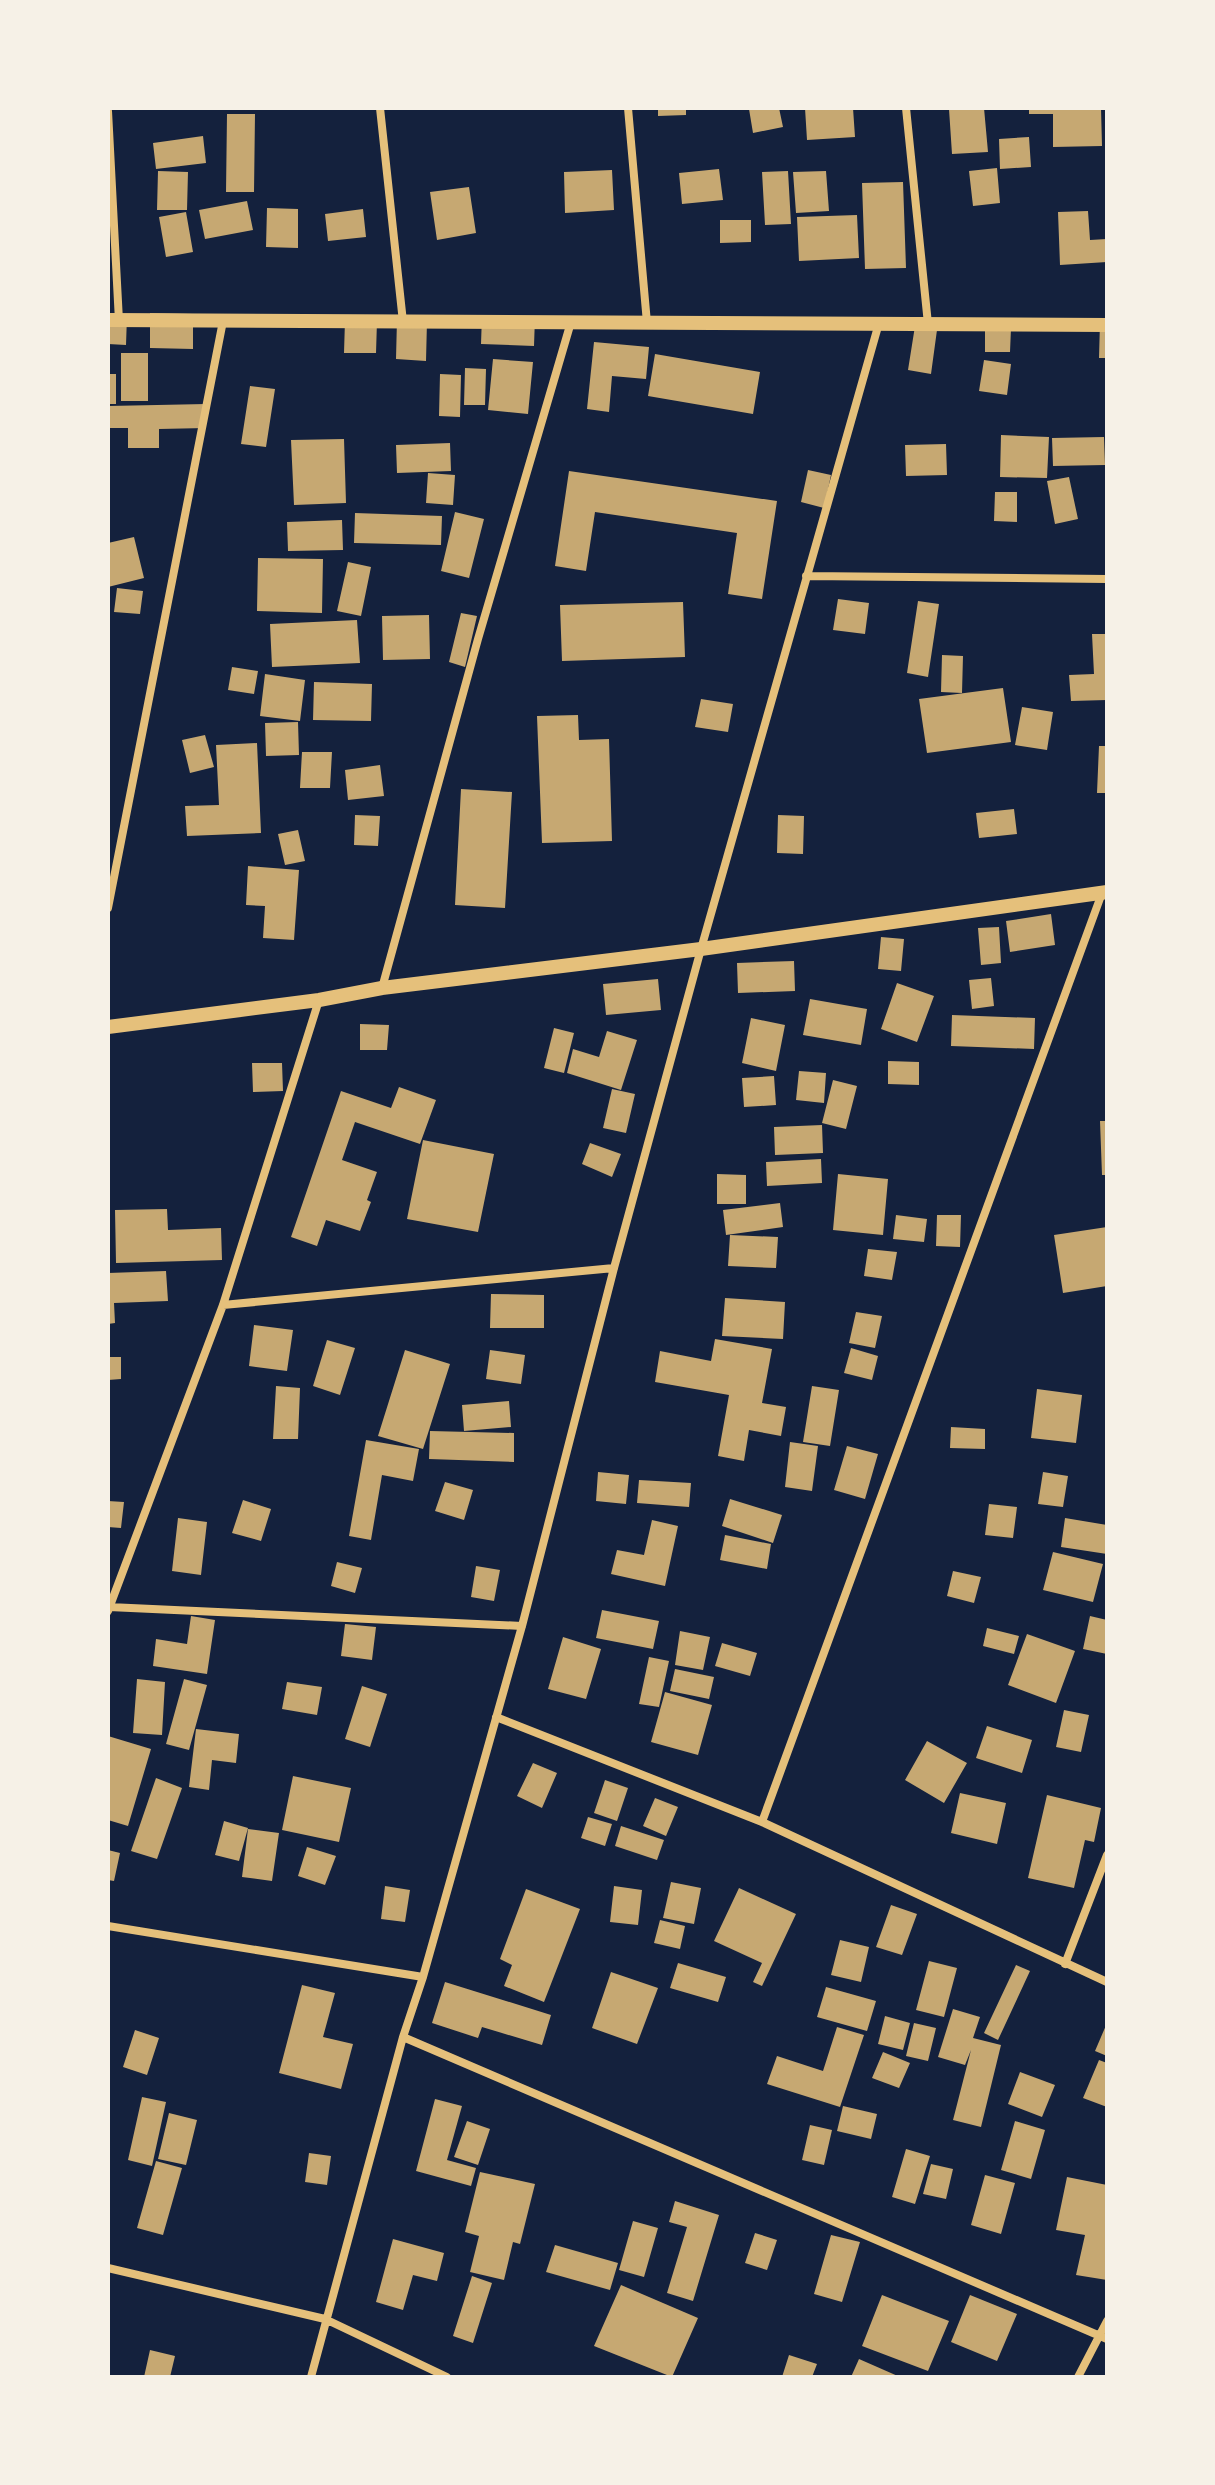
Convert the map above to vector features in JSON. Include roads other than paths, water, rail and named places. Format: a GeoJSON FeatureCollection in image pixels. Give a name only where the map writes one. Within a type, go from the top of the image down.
{"type":"FeatureCollection","features":[{"type":"Feature","properties":{"kind":"street"},"geometry":{"type":"LineString","coordinates":[[380,108],[403,322]]}},
{"type":"Feature","properties":{"kind":"street"},"geometry":{"type":"LineString","coordinates":[[628,108],[647,323]]}},
{"type":"Feature","properties":{"kind":"street"},"geometry":{"type":"LineString","coordinates":[[906,108],[928,324]]}},
{"type":"Feature","properties":{"kind":"street"},"geometry":{"type":"LineString","coordinates":[[108,111],[114,320],[1107,325]]}},
{"type":"Feature","properties":{"kind":"street"},"geometry":{"type":"LineString","coordinates":[[108,908],[223,321]]}},
{"type":"Feature","properties":{"kind":"street"},"geometry":{"type":"LineString","coordinates":[[382,988],[478,639],[571,322]]}},
{"type":"Feature","properties":{"kind":"street"},"geometry":{"type":"LineString","coordinates":[[311,2377],[403,2037],[423,1977],[522,1626],[614,1268],[701,949],[879,323]]}},
{"type":"Feature","properties":{"kind":"street"},"geometry":{"type":"LineString","coordinates":[[806,576],[1107,579]]}},
{"type":"Feature","properties":{"kind":"street"},"geometry":{"type":"LineString","coordinates":[[108,1027],[1105,892],[762,1822]]}},
{"type":"Feature","properties":{"kind":"street"},"geometry":{"type":"LineString","coordinates":[[319,1000],[223,1305],[109,1609],[522,1626]]}},
{"type":"Feature","properties":{"kind":"street"},"geometry":{"type":"LineString","coordinates":[[223,1305],[614,1268]]}},
{"type":"Feature","properties":{"kind":"street"},"geometry":{"type":"LineString","coordinates":[[496,1717],[762,1822],[1107,1982]]}},
{"type":"Feature","properties":{"kind":"street"},"geometry":{"type":"LineString","coordinates":[[1065,1964],[1107,1855]]}},
{"type":"Feature","properties":{"kind":"street"},"geometry":{"type":"LineString","coordinates":[[108,1926],[423,1977]]}},
{"type":"Feature","properties":{"kind":"street"},"geometry":{"type":"LineString","coordinates":[[403,2037],[1104,2337]]}},
{"type":"Feature","properties":{"kind":"street"},"geometry":{"type":"LineString","coordinates":[[108,2268],[325,2319],[447,2377]]}},
{"type":"Feature","properties":{"kind":"street"},"geometry":{"type":"LineString","coordinates":[[1078,2377],[1104,2337],[1107,2321]]}}]}
